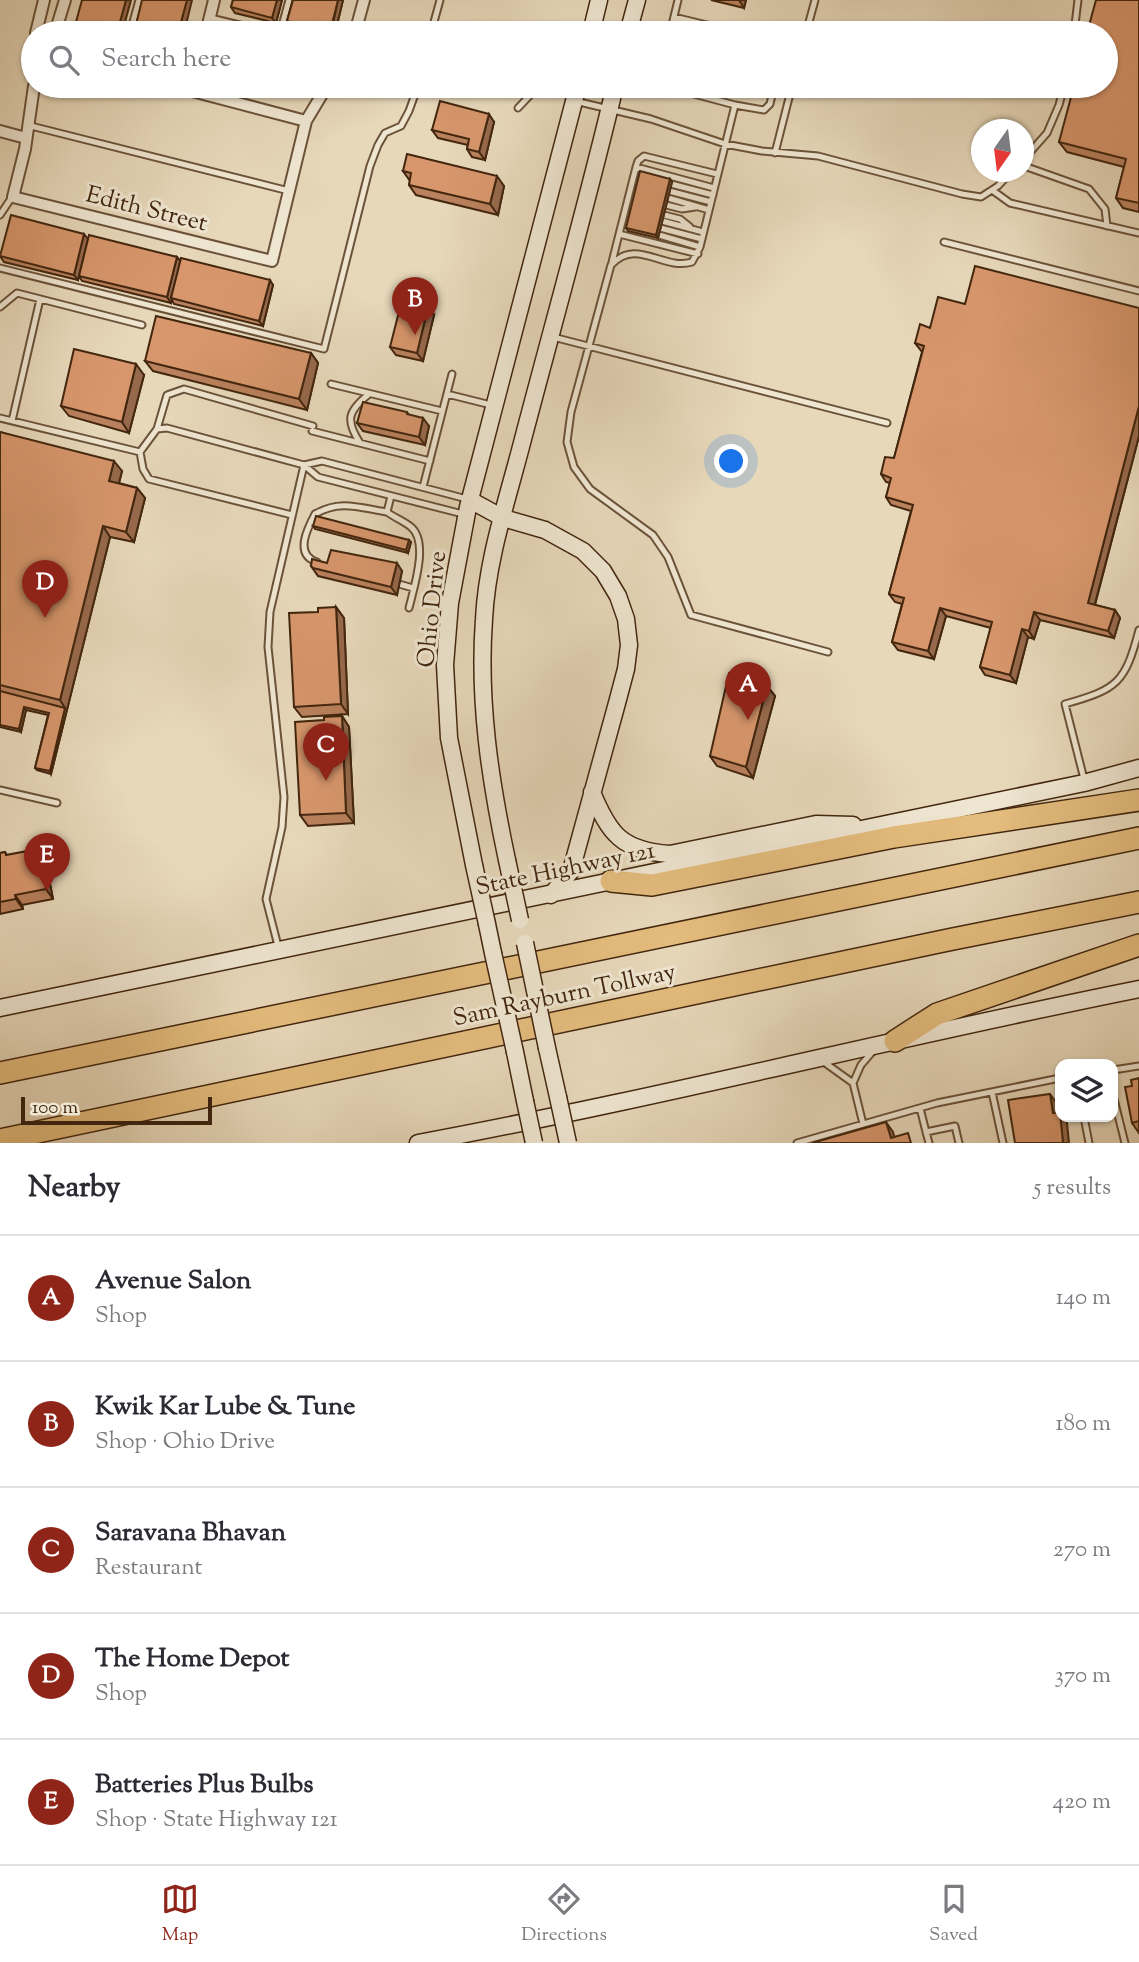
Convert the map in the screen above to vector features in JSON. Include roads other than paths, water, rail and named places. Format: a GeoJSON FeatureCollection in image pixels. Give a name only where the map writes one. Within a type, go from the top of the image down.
{"type":"FeatureCollection","features":[{"type":"Feature","properties":{"kind":"highway"},"geometry":{"type":"LineString","coordinates":[[611,881],[652,885],[894,837],[1139,800]]}},
{"type":"Feature","properties":{"kind":"highway","name":"Sam Rayburn Tollway"},"geometry":{"type":"LineString","coordinates":[[0,1073],[1139,838]]}},
{"type":"Feature","properties":{"kind":"highway","name":"Sam Rayburn Tollway"},"geometry":{"type":"LineString","coordinates":[[0,1140],[1139,902]]}},
{"type":"Feature","properties":{"kind":"highway"},"geometry":{"type":"LineString","coordinates":[[886,1043],[937,1014],[1139,945]]}},
{"type":"Feature","properties":{"kind":"main road"},"geometry":{"type":"LineString","coordinates":[[594,21],[599,0]]}},
{"type":"Feature","properties":{"kind":"main road"},"geometry":{"type":"LineString","coordinates":[[631,21],[637,0]]}},
{"type":"Feature","properties":{"kind":"main road","name":"Ohio Drive"},"geometry":{"type":"LineString","coordinates":[[534,1143],[452,764],[446,694],[446,636],[469,508],[575,98]]}},
{"type":"Feature","properties":{"kind":"main road"},"geometry":{"type":"LineString","coordinates":[[568,1143],[507,860],[488,758],[483,691],[484,619],[503,517],[612,98]]}},
{"type":"Feature","properties":{"kind":"main road"},"geometry":{"type":"LineString","coordinates":[[469,508],[545,530],[583,551],[603,572],[618,596],[626,619],[629,645],[626,669],[571,871],[551,895]]}},
{"type":"Feature","properties":{"kind":"main road","name":"State Highway 121"},"geometry":{"type":"LineString","coordinates":[[0,1008],[1084,783],[1139,768]]}},
{"type":"Feature","properties":{"kind":"main road"},"geometry":{"type":"LineString","coordinates":[[592,792],[602,817],[613,834],[627,844],[648,852],[670,854],[816,824],[881,825]]}},
{"type":"Feature","properties":{"kind":"main road"},"geometry":{"type":"LineString","coordinates":[[418,1143],[674,1092],[1139,989]]}},
{"type":"Feature","properties":{"kind":"street"},"geometry":{"type":"LineString","coordinates":[[39,21],[44,0]]}},
{"type":"Feature","properties":{"kind":"street"},"geometry":{"type":"LineString","coordinates":[[59,21],[65,0]]}},
{"type":"Feature","properties":{"kind":"street"},"geometry":{"type":"LineString","coordinates":[[213,21],[209,20],[214,0]]}},
{"type":"Feature","properties":{"kind":"street"},"geometry":{"type":"LineString","coordinates":[[358,21],[364,0]]}},
{"type":"Feature","properties":{"kind":"street"},"geometry":{"type":"LineString","coordinates":[[13,197],[32,98]]}},
{"type":"Feature","properties":{"kind":"street"},"geometry":{"type":"LineString","coordinates":[[227,98],[306,121]]}},
{"type":"Feature","properties":{"kind":"street"},"geometry":{"type":"LineString","coordinates":[[289,191],[306,121],[320,98]]}},
{"type":"Feature","properties":{"kind":"street"},"geometry":{"type":"LineString","coordinates":[[0,131],[26,138]]}},
{"type":"Feature","properties":{"kind":"street","name":"Edith Street"},"geometry":{"type":"LineString","coordinates":[[13,197],[272,261],[289,191]]}},
{"type":"Feature","properties":{"kind":"lane"},"geometry":{"type":"LineString","coordinates":[[133,21],[139,0]]}},
{"type":"Feature","properties":{"kind":"lane"},"geometry":{"type":"LineString","coordinates":[[283,21],[289,0]]}},
{"type":"Feature","properties":{"kind":"lane"},"geometry":{"type":"LineString","coordinates":[[434,21],[439,0]]}},
{"type":"Feature","properties":{"kind":"lane"},"geometry":{"type":"LineString","coordinates":[[673,21],[678,0]]}},
{"type":"Feature","properties":{"kind":"lane"},"geometry":{"type":"LineString","coordinates":[[809,21],[815,0]]}},
{"type":"Feature","properties":{"kind":"lane"},"geometry":{"type":"LineString","coordinates":[[1075,21],[1078,0]]}},
{"type":"Feature","properties":{"kind":"lane"},"geometry":{"type":"LineString","coordinates":[[674,17],[690,21]]}},
{"type":"Feature","properties":{"kind":"lane"},"geometry":{"type":"LineString","coordinates":[[0,268],[324,349],[370,166],[385,134],[401,126],[414,98]]}},
{"type":"Feature","properties":{"kind":"lane"},"geometry":{"type":"LineString","coordinates":[[518,108],[527,98]]}},
{"type":"Feature","properties":{"kind":"lane"},"geometry":{"type":"LineString","coordinates":[[586,98],[609,109],[651,119],[725,144],[775,153],[818,156],[961,194],[981,197],[1001,182]]}},
{"type":"Feature","properties":{"kind":"lane"},"geometry":{"type":"LineString","coordinates":[[709,98],[764,110],[771,98]]}},
{"type":"Feature","properties":{"kind":"lane"},"geometry":{"type":"LineString","coordinates":[[775,153],[789,98]]}},
{"type":"Feature","properties":{"kind":"lane"},"geometry":{"type":"LineString","coordinates":[[1034,148],[1047,133],[1061,98]]}},
{"type":"Feature","properties":{"kind":"lane"},"geometry":{"type":"LineString","coordinates":[[611,265],[627,253],[683,265],[692,262],[699,251],[735,105]]}},
{"type":"Feature","properties":{"kind":"lane"},"geometry":{"type":"LineString","coordinates":[[27,125],[289,191]]}},
{"type":"Feature","properties":{"kind":"lane"},"geometry":{"type":"LineString","coordinates":[[718,174],[644,156],[638,161],[571,412],[567,442],[574,467],[590,489],[653,535],[668,557],[691,615],[828,652]]}},
{"type":"Feature","properties":{"kind":"lane"},"geometry":{"type":"LineString","coordinates":[[1034,170],[1089,189],[1105,209],[1107,226]]}},
{"type":"Feature","properties":{"kind":"lane"},"geometry":{"type":"LineString","coordinates":[[635,171],[642,176]]}},
{"type":"Feature","properties":{"kind":"lane"},"geometry":{"type":"LineString","coordinates":[[635,171],[713,191]]}},
{"type":"Feature","properties":{"kind":"lane"},"geometry":{"type":"LineString","coordinates":[[671,184],[713,191]]}},
{"type":"Feature","properties":{"kind":"lane"},"geometry":{"type":"LineString","coordinates":[[631,188],[638,190],[631,188]]}},
{"type":"Feature","properties":{"kind":"lane"},"geometry":{"type":"LineString","coordinates":[[992,190],[1010,202],[1139,233]]}},
{"type":"Feature","properties":{"kind":"lane"},"geometry":{"type":"LineString","coordinates":[[709,209],[669,194],[711,202]]}},
{"type":"Feature","properties":{"kind":"lane"},"geometry":{"type":"LineString","coordinates":[[0,215],[13,197]]}},
{"type":"Feature","properties":{"kind":"lane"},"geometry":{"type":"LineString","coordinates":[[666,205],[682,209],[698,206]]}},
{"type":"Feature","properties":{"kind":"lane"},"geometry":{"type":"LineString","coordinates":[[624,215],[632,213],[624,215]]}},
{"type":"Feature","properties":{"kind":"lane"},"geometry":{"type":"LineString","coordinates":[[624,215],[629,227]]}},
{"type":"Feature","properties":{"kind":"lane"},"geometry":{"type":"LineString","coordinates":[[663,218],[692,229],[702,236]]}},
{"type":"Feature","properties":{"kind":"lane"},"geometry":{"type":"LineString","coordinates":[[660,228],[702,236]]}},
{"type":"Feature","properties":{"kind":"lane"},"geometry":{"type":"LineString","coordinates":[[619,234],[699,251]]}},
{"type":"Feature","properties":{"kind":"lane"},"geometry":{"type":"LineString","coordinates":[[659,235],[699,251]]}},
{"type":"Feature","properties":{"kind":"lane"},"geometry":{"type":"LineString","coordinates":[[944,242],[1139,291]]}},
{"type":"Feature","properties":{"kind":"lane"},"geometry":{"type":"LineString","coordinates":[[0,307],[17,293],[142,326]]}},
{"type":"Feature","properties":{"kind":"lane"},"geometry":{"type":"LineString","coordinates":[[12,421],[40,299]]}},
{"type":"Feature","properties":{"kind":"lane"},"geometry":{"type":"LineString","coordinates":[[550,337],[887,423]]}},
{"type":"Feature","properties":{"kind":"lane"},"geometry":{"type":"LineString","coordinates":[[423,488],[452,374]]}},
{"type":"Feature","properties":{"kind":"lane"},"geometry":{"type":"LineString","coordinates":[[331,384],[442,411]]}},
{"type":"Feature","properties":{"kind":"lane"},"geometry":{"type":"LineString","coordinates":[[292,515],[149,479],[143,470],[140,452],[156,429],[167,395],[184,389],[360,443],[430,461]]}},
{"type":"Feature","properties":{"kind":"lane"},"geometry":{"type":"LineString","coordinates":[[360,443],[350,419],[354,408],[369,394]]}},
{"type":"Feature","properties":{"kind":"lane"},"geometry":{"type":"LineString","coordinates":[[447,394],[494,406]]}},
{"type":"Feature","properties":{"kind":"lane"},"geometry":{"type":"LineString","coordinates":[[0,418],[140,452]]}},
{"type":"Feature","properties":{"kind":"lane"},"geometry":{"type":"LineString","coordinates":[[156,429],[167,429],[304,465],[318,477],[391,496],[469,508]]}},
{"type":"Feature","properties":{"kind":"lane"},"geometry":{"type":"LineString","coordinates":[[304,465],[322,461],[423,488],[469,508]]}},
{"type":"Feature","properties":{"kind":"lane"},"geometry":{"type":"LineString","coordinates":[[279,950],[266,899],[282,827],[284,797],[268,647],[270,612],[304,465]]}},
{"type":"Feature","properties":{"kind":"lane"},"geometry":{"type":"LineString","coordinates":[[387,512],[391,496]]}},
{"type":"Feature","properties":{"kind":"lane"},"geometry":{"type":"LineString","coordinates":[[321,563],[309,560],[304,553],[304,539],[315,514],[334,505],[387,512],[410,526],[418,535],[420,550],[409,608]]}},
{"type":"Feature","properties":{"kind":"lane"},"geometry":{"type":"LineString","coordinates":[[399,584],[414,588]]}},
{"type":"Feature","properties":{"kind":"lane"},"geometry":{"type":"LineString","coordinates":[[1084,783],[1066,704],[1098,695],[1118,682],[1129,666],[1139,630]]}},
{"type":"Feature","properties":{"kind":"lane"},"geometry":{"type":"LineString","coordinates":[[0,790],[57,803]]}},
{"type":"Feature","properties":{"kind":"lane"},"geometry":{"type":"LineString","coordinates":[[863,1124],[853,1083],[861,1065],[886,1043]]}},
{"type":"Feature","properties":{"kind":"lane"},"geometry":{"type":"LineString","coordinates":[[818,1059],[853,1083]]}},
{"type":"Feature","properties":{"kind":"lane"},"geometry":{"type":"LineString","coordinates":[[1118,1069],[1139,1066]]}},
{"type":"Feature","properties":{"kind":"lane"},"geometry":{"type":"LineString","coordinates":[[797,1143],[920,1108],[1055,1079]]}},
{"type":"Feature","properties":{"kind":"lane"},"geometry":{"type":"LineString","coordinates":[[992,1092],[1003,1143]]}},
{"type":"Feature","properties":{"kind":"lane"},"geometry":{"type":"LineString","coordinates":[[920,1108],[929,1143]]}},
{"type":"Feature","properties":{"kind":"lane"},"geometry":{"type":"LineString","coordinates":[[1118,1114],[1125,1143]]}},
{"type":"Feature","properties":{"kind":"lane"},"geometry":{"type":"LineString","coordinates":[[1085,1122],[1089,1143]]}},
{"type":"Feature","properties":{"kind":"lane"},"geometry":{"type":"LineString","coordinates":[[926,1132],[955,1126],[959,1143]]}},
{"type":"Feature","properties":{"kind":"place","name":"Kwik Kar Lube & Tune"},"geometry":{"type":"Point","coordinates":[415,335]}},
{"type":"Feature","properties":{"kind":"place","name":"The Home Depot"},"geometry":{"type":"Point","coordinates":[45,618]}},
{"type":"Feature","properties":{"kind":"place","name":"Avenue Salon"},"geometry":{"type":"Point","coordinates":[748,720]}},
{"type":"Feature","properties":{"kind":"place","name":"Saravana Bhavan"},"geometry":{"type":"Point","coordinates":[326,781]}},
{"type":"Feature","properties":{"kind":"place","name":"Batteries Plus Bulbs"},"geometry":{"type":"Point","coordinates":[47,891]}}]}
